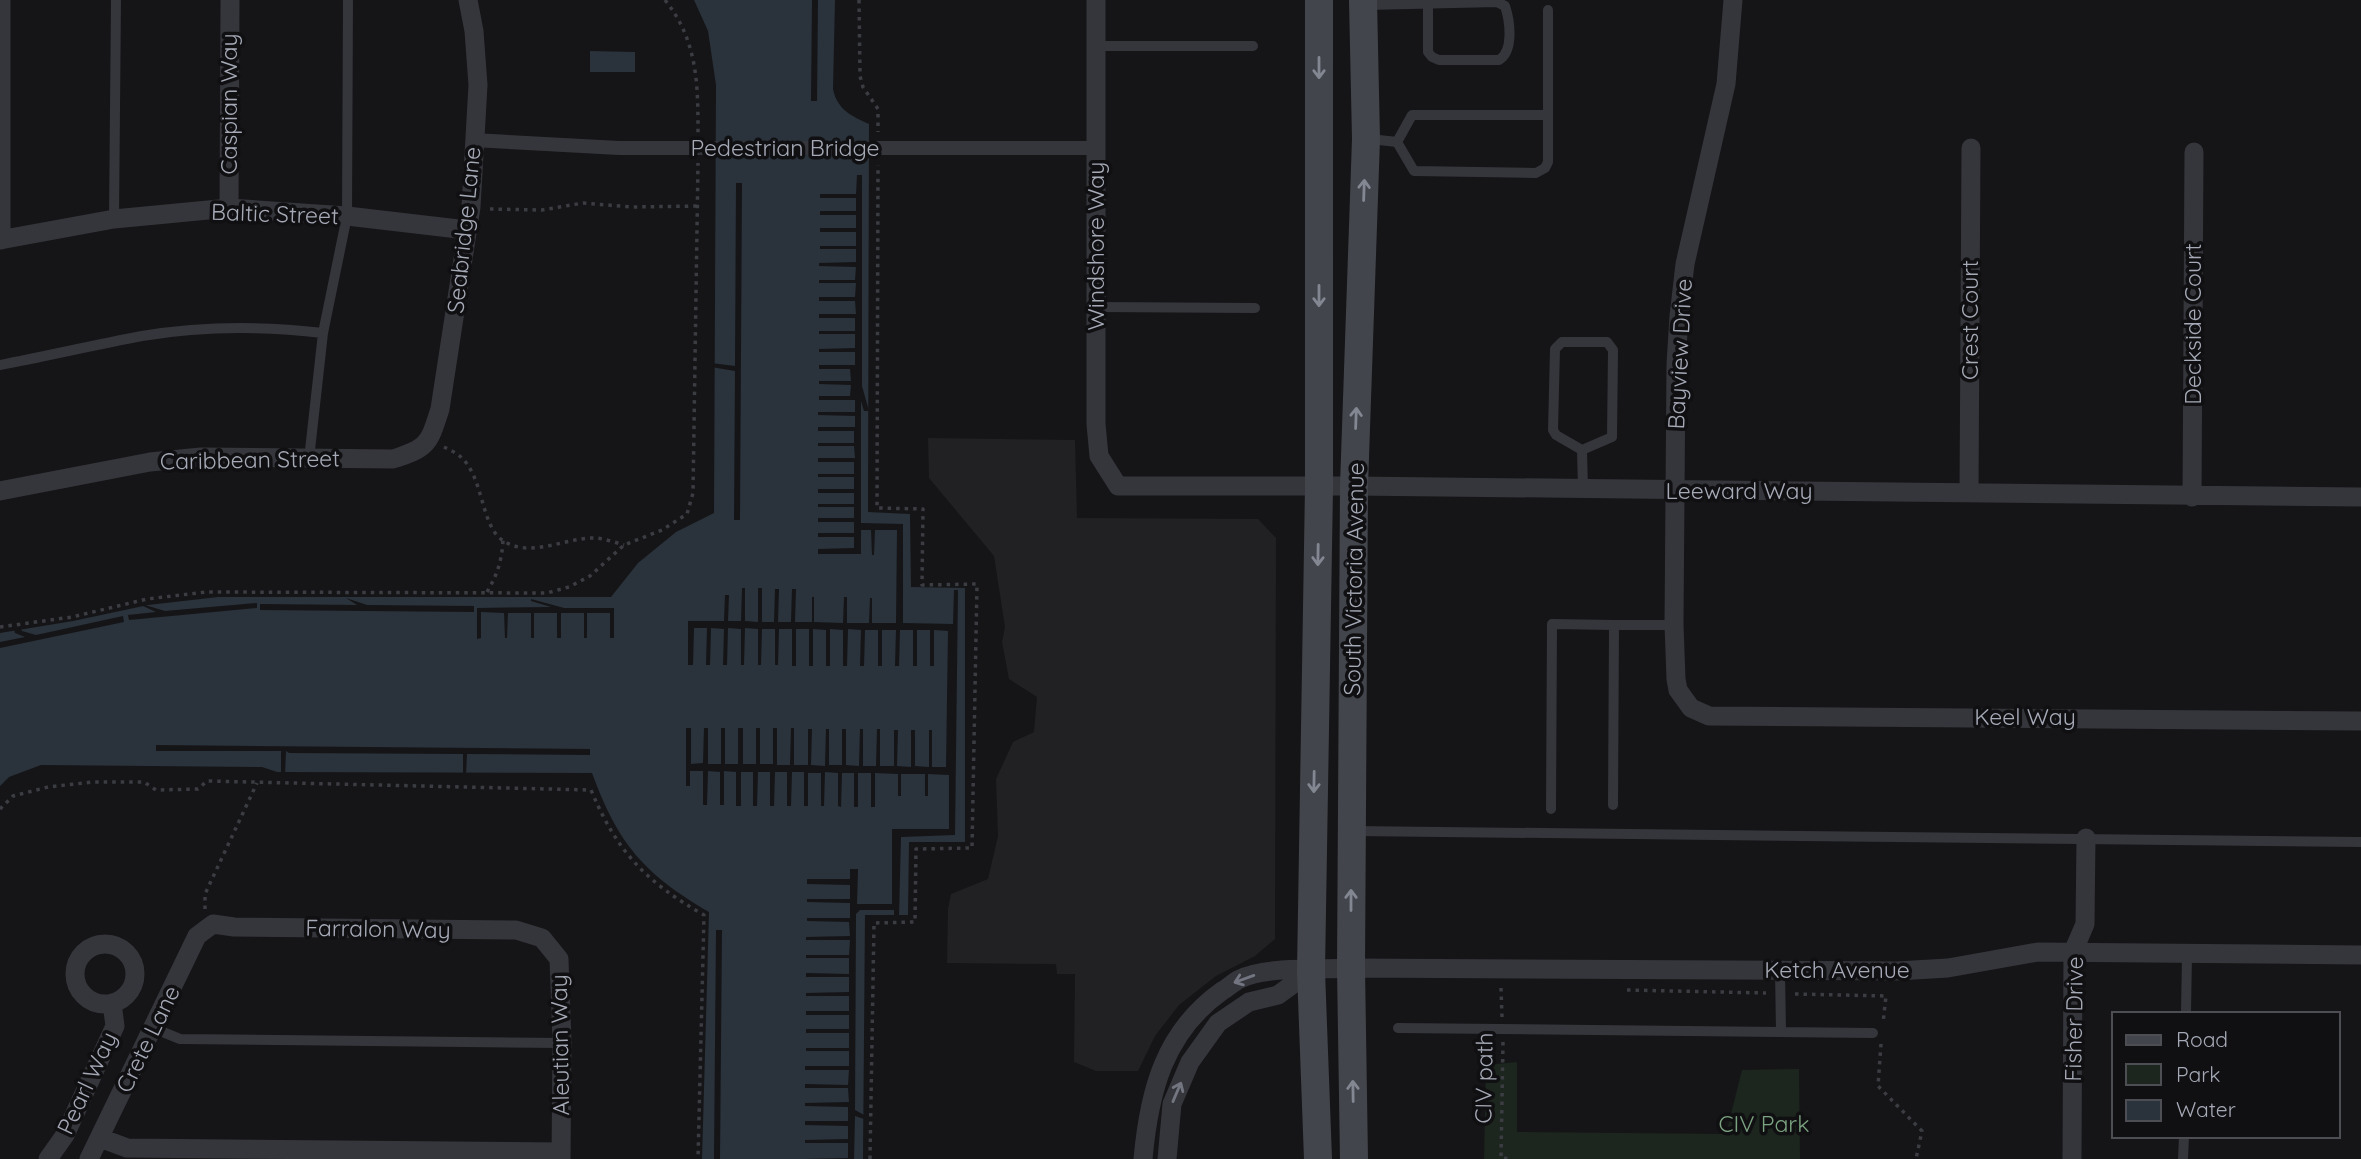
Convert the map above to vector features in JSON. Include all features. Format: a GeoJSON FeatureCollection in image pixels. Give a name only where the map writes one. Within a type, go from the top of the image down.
{"type":"FeatureCollection","features":[{"type":"Feature","properties":{"kind":"main road","name":"South Victoria Avenue"},"geometry":{"type":"LineString","coordinates":[[1318,1159],[1311,971],[1319,486],[1319,0]]}},
{"type":"Feature","properties":{"kind":"main road","name":"South Victoria Avenue"},"geometry":{"type":"LineString","coordinates":[[1354,1159],[1351,968],[1354,486],[1366,139],[1363,2]]}},
{"type":"Feature","properties":{"kind":"street"},"geometry":{"type":"LineString","coordinates":[[0,240],[1,0]]}},
{"type":"Feature","properties":{"kind":"street","name":"Caspian Way"},"geometry":{"type":"LineString","coordinates":[[229,208],[230,0]]}},
{"type":"Feature","properties":{"kind":"street","name":"Seabridge Lane"},"geometry":{"type":"LineString","coordinates":[[424,445],[440,408],[471,208],[478,85],[474,31],[468,0]]}},
{"type":"Feature","properties":{"kind":"street","name":"Windshore Way"},"geometry":{"type":"LineString","coordinates":[[1096,0],[1096,424],[1099,456],[1118,486]]}},
{"type":"Feature","properties":{"kind":"street","name":"Bayview Drive"},"geometry":{"type":"LineString","coordinates":[[1691,708],[1678,690],[1674,625],[1674,490],[1679,316],[1685,264],[1726,84],[1733,0]]}},
{"type":"Feature","properties":{"kind":"street","name":"Pedestrian Bridge"},"geometry":{"type":"LineString","coordinates":[[473,140],[619,148],[1096,148]]}},
{"type":"Feature","properties":{"kind":"street","name":"Crest Court"},"geometry":{"type":"LineString","coordinates":[[1969,492],[1971,148]]}},
{"type":"Feature","properties":{"kind":"street","name":"Deckside Court"},"geometry":{"type":"LineString","coordinates":[[2192,497],[2194,152]]}},
{"type":"Feature","properties":{"kind":"street","name":"Baltic Street"},"geometry":{"type":"LineString","coordinates":[[0,240],[114,219],[229,208],[347,216],[467,230]]}},
{"type":"Feature","properties":{"kind":"street","name":"Caribbean Street"},"geometry":{"type":"LineString","coordinates":[[0,491],[150,462],[248,456],[393,459],[424,445]]}},
{"type":"Feature","properties":{"kind":"street","name":"Leeward Way"},"geometry":{"type":"LineString","coordinates":[[1118,486],[2361,497]]}},
{"type":"Feature","properties":{"kind":"street","name":"Keel Way"},"geometry":{"type":"LineString","coordinates":[[1691,708],[1709,716],[2361,721]]}},
{"type":"Feature","properties":{"kind":"street","name":"Fisher Drive"},"geometry":{"type":"LineString","coordinates":[[2072,1159],[2073,952],[2085,923],[2086,838]]}},
{"type":"Feature","properties":{"kind":"street","name":"Farralon Way"},"geometry":{"type":"LineString","coordinates":[[214,924],[234,927],[516,930],[542,938]]}},
{"type":"Feature","properties":{"kind":"street","name":"Crete Lane"},"geometry":{"type":"LineString","coordinates":[[89,1159],[197,936],[214,924]]}},
{"type":"Feature","properties":{"kind":"street","name":"Aleutian Way"},"geometry":{"type":"LineString","coordinates":[[542,938],[559,959],[562,1043],[561,1156]]}},
{"type":"Feature","properties":{"kind":"street","name":"Ketch Avenue"},"geometry":{"type":"LineString","coordinates":[[1143,1159],[1154,1085],[1172,1044],[1203,1005],[1240,979],[1278,970],[1351,968],[1897,971],[1948,968],[2038,952],[2361,955]]}},
{"type":"Feature","properties":{"kind":"street"},"geometry":{"type":"LineString","coordinates":[[1167,1159],[1172,1104],[1190,1062],[1218,1023],[1249,1002],[1278,995],[1311,971]]}},
{"type":"Feature","properties":{"kind":"street","name":"Pearl Way"},"geometry":{"type":"LineString","coordinates":[[48,1159],[65,1135],[115,1026],[112,1003]]}},
{"type":"Feature","properties":{"kind":"street"},"geometry":{"type":"LineString","coordinates":[[100,1138],[127,1148],[561,1156]]}},
{"type":"Feature","properties":{"kind":"lane"},"geometry":{"type":"LineString","coordinates":[[114,219],[116,0]]}},
{"type":"Feature","properties":{"kind":"lane"},"geometry":{"type":"LineString","coordinates":[[309,459],[323,333],[347,216],[348,0]]}},
{"type":"Feature","properties":{"kind":"lane"},"geometry":{"type":"LineString","coordinates":[[1363,2],[1497,2],[1505,6],[1509,17],[1508,51],[1505,57],[1499,61],[1439,60],[1432,57],[1429,52],[1428,3]]}},
{"type":"Feature","properties":{"kind":"lane"},"geometry":{"type":"LineString","coordinates":[[1397,142],[1414,171],[1536,173],[1545,168],[1548,162],[1548,10]]}},
{"type":"Feature","properties":{"kind":"lane"},"geometry":{"type":"LineString","coordinates":[[1096,46],[1253,46]]}},
{"type":"Feature","properties":{"kind":"lane"},"geometry":{"type":"LineString","coordinates":[[1397,142],[1412,115],[1548,116]]}},
{"type":"Feature","properties":{"kind":"lane"},"geometry":{"type":"LineString","coordinates":[[1366,139],[1397,142]]}},
{"type":"Feature","properties":{"kind":"lane"},"geometry":{"type":"LineString","coordinates":[[1096,307],[1255,308]]}},
{"type":"Feature","properties":{"kind":"lane"},"geometry":{"type":"LineString","coordinates":[[0,365],[156,335],[215,329],[276,327],[323,333]]}},
{"type":"Feature","properties":{"kind":"lane"},"geometry":{"type":"LineString","coordinates":[[1562,342],[1607,342],[1613,349],[1612,437],[1582,450],[1556,435],[1553,430],[1555,349],[1562,342]]}},
{"type":"Feature","properties":{"kind":"lane"},"geometry":{"type":"LineString","coordinates":[[1582,450],[1583,490]]}},
{"type":"Feature","properties":{"kind":"lane"},"geometry":{"type":"LineString","coordinates":[[1551,809],[1552,624],[1674,625]]}},
{"type":"Feature","properties":{"kind":"lane"},"geometry":{"type":"LineString","coordinates":[[1613,805],[1614,625]]}},
{"type":"Feature","properties":{"kind":"lane"},"geometry":{"type":"LineString","coordinates":[[1352,831],[2361,842]]}},
{"type":"Feature","properties":{"kind":"lane"},"geometry":{"type":"LineString","coordinates":[[2186,1012],[2187,953]]}},
{"type":"Feature","properties":{"kind":"lane"},"geometry":{"type":"LineString","coordinates":[[1780,971],[1781,1032]]}},
{"type":"Feature","properties":{"kind":"lane"},"geometry":{"type":"LineString","coordinates":[[152,1028],[180,1039],[562,1043]]}},
{"type":"Feature","properties":{"kind":"lane"},"geometry":{"type":"LineString","coordinates":[[1398,1028],[1872,1033]]}},
{"type":"Feature","properties":{"kind":"lane"},"geometry":{"type":"LineString","coordinates":[[2183,1159],[2184,1138]]}},
{"type":"Feature","properties":{"kind":"path"},"geometry":{"type":"LineString","coordinates":[[665,0],[684,30],[694,60],[698,85],[698,138]]}},
{"type":"Feature","properties":{"kind":"path"},"geometry":{"type":"LineString","coordinates":[[859,0],[860,76],[863,87],[878,110],[878,137]]}},
{"type":"Feature","properties":{"kind":"path"},"geometry":{"type":"LineString","coordinates":[[0,628],[72,617],[147,599],[206,592],[547,593],[569,587],[590,576],[624,545],[662,530],[687,514],[693,493],[698,152]]}},
{"type":"Feature","properties":{"kind":"path"},"geometry":{"type":"LineString","coordinates":[[870,1159],[874,923],[915,922],[916,849],[972,848],[977,584],[922,584],[923,509],[877,508],[878,164]]}},
{"type":"Feature","properties":{"kind":"path"},"geometry":{"type":"LineString","coordinates":[[471,208],[542,210],[583,203],[631,207],[698,206]]}},
{"type":"Feature","properties":{"kind":"path"},"geometry":{"type":"LineString","coordinates":[[424,445],[461,457],[473,472],[481,489],[492,527],[503,540],[522,547],[546,547],[570,540],[596,538],[624,545]]}},
{"type":"Feature","properties":{"kind":"path"},"geometry":{"type":"LineString","coordinates":[[487,592],[499,567],[503,540]]}},
{"type":"Feature","properties":{"kind":"path"},"geometry":{"type":"LineString","coordinates":[[0,809],[13,796],[48,787],[93,782],[145,782],[156,790],[198,789],[207,781],[591,790],[619,845],[646,876],[674,898],[704,915],[698,1159]]}},
{"type":"Feature","properties":{"kind":"path"},"geometry":{"type":"LineString","coordinates":[[214,924],[205,910],[205,894],[257,783]]}},
{"type":"Feature","properties":{"kind":"path","name":"CIV path"},"geometry":{"type":"LineString","coordinates":[[1501,988],[1501,1158],[1512,1159]]}},
{"type":"Feature","properties":{"kind":"shaded area"},"geometry":{"type":"Polygon","coordinates":[[[928,438],[1075,440],[1077,518],[1258,519],[1276,538],[1275,939],[1255,956],[1216,976],[1179,1005],[1155,1036],[1138,1071],[1096,1071],[1074,1062],[1075,974],[1057,974],[1056,964],[947,963],[948,909],[951,894],[988,879],[998,836],[996,779],[1013,742],[1034,732],[1037,697],[1009,679],[1002,642],[1005,627],[994,556],[929,478],[928,438]]]}},
{"type":"Feature","properties":{"kind":"green space","name":"CIV Park"},"geometry":{"type":"Polygon","coordinates":[[[1517,1062],[1517,1132],[1726,1134],[1742,1070],[1799,1069],[1800,1159],[1484,1159],[1486,1065],[1517,1062]]]}},
{"type":"Feature","properties":{"kind":"water"},"geometry":{"type":"Polygon","coordinates":[[[694,0],[835,0],[833,89],[838,102],[846,111],[869,124],[868,512],[910,514],[911,587],[965,588],[965,842],[909,842],[908,915],[865,915],[863,1159],[702,1159],[709,912],[667,884],[636,855],[612,819],[592,773],[277,772],[262,767],[41,765],[9,777],[0,786],[0,633],[148,605],[218,597],[611,597],[638,563],[676,532],[714,513],[716,85],[708,31],[694,0]]]}},
{"type":"Feature","properties":{"kind":"water"},"geometry":{"type":"Polygon","coordinates":[[[590,51],[635,52],[635,72],[590,72],[590,51]]]}},
{"type":"Feature","properties":{"kind":"pier"},"geometry":{"type":"Polygon","coordinates":[[[812,0],[818,0],[817,101],[811,101],[812,0]]]}},
{"type":"Feature","properties":{"kind":"pier"},"geometry":{"type":"Polygon","coordinates":[[[857,175],[862,175],[862,386],[869,411],[864,411],[861,401],[861,523],[903,524],[903,623],[953,624],[954,590],[958,590],[955,835],[901,837],[899,915],[894,915],[894,910],[860,910],[856,914],[855,1110],[864,1115],[864,1119],[855,1116],[854,1159],[805,1159],[848,1158],[848,1143],[805,1143],[805,1140],[848,1139],[848,1126],[805,1125],[805,1121],[848,1121],[848,1107],[805,1106],[805,1103],[849,1102],[848,1088],[805,1088],[805,1084],[848,1085],[849,1070],[805,1070],[805,1066],[849,1066],[849,1051],[806,1051],[806,1048],[849,1048],[849,1033],[806,1033],[806,1029],[849,1029],[849,1015],[806,1015],[806,1011],[849,1011],[849,996],[806,996],[806,993],[849,992],[849,977],[806,977],[806,973],[849,974],[849,958],[806,958],[806,955],[849,955],[850,940],[806,940],[806,937],[850,936],[849,922],[807,921],[807,918],[850,918],[850,903],[807,902],[807,899],[850,899],[850,885],[807,884],[807,879],[850,879],[850,869],[858,869],[857,904],[892,904],[892,829],[949,829],[949,775],[928,774],[928,796],[925,796],[925,774],[901,774],[901,796],[898,796],[898,774],[875,773],[875,807],[871,807],[871,773],[858,773],[858,807],[854,807],[854,773],[842,773],[841,807],[838,806],[838,773],[825,772],[824,806],[821,806],[821,773],[808,773],[808,806],[804,806],[804,772],[792,772],[791,806],[787,806],[787,772],[775,772],[774,806],[770,806],[770,772],[758,772],[757,806],[753,806],[753,772],[741,772],[741,806],[736,806],[736,772],[724,771],[724,805],[720,805],[720,772],[708,771],[707,805],[703,805],[703,771],[690,771],[690,786],[686,786],[686,728],[691,728],[691,764],[703,763],[704,728],[708,728],[708,764],[721,764],[721,728],[725,728],[725,764],[738,764],[738,728],[743,728],[743,764],[756,764],[756,728],[760,728],[760,764],[773,764],[773,728],[777,728],[777,765],[790,765],[791,728],[794,728],[794,765],[808,765],[808,729],[812,729],[811,765],[825,766],[826,729],[829,729],[829,765],[842,765],[842,729],[846,729],[846,765],[859,766],[860,729],[863,729],[863,766],[876,766],[877,729],[880,729],[880,766],[894,766],[894,730],[898,730],[897,766],[911,767],[911,730],[915,730],[915,766],[929,767],[929,730],[932,730],[932,767],[946,767],[948,631],[934,630],[934,666],[930,666],[930,630],[917,630],[917,666],[913,666],[913,630],[900,630],[899,666],[895,666],[896,630],[882,630],[882,666],[878,666],[878,630],[865,630],[864,666],[860,666],[861,630],[848,629],[847,666],[843,666],[843,630],[830,629],[830,666],[826,666],[826,630],[813,629],[813,666],[809,666],[809,629],[796,629],[796,666],[792,666],[792,629],[779,629],[778,665],[775,665],[775,629],[762,629],[761,665],[758,665],[758,629],[745,628],[744,665],[741,665],[741,629],[728,628],[727,665],[723,665],[724,629],[711,628],[710,665],[706,665],[707,628],[694,628],[693,665],[688,665],[688,621],[724,621],[725,595],[729,595],[728,621],[741,621],[742,588],[745,588],[745,621],[758,622],[758,588],[762,588],[762,622],[774,622],[775,589],[779,589],[778,622],[791,622],[792,589],[796,589],[795,622],[812,622],[814,597],[814,622],[843,623],[844,597],[847,597],[847,623],[869,623],[872,598],[872,623],[896,623],[897,530],[875,530],[874,555],[871,530],[861,530],[861,554],[818,554],[818,549],[854,548],[854,537],[818,537],[818,533],[854,533],[854,522],[818,522],[818,518],[854,518],[854,507],[818,507],[818,504],[854,504],[854,493],[818,493],[818,489],[854,489],[854,477],[818,477],[818,474],[854,474],[854,462],[818,462],[818,458],[855,458],[854,446],[818,446],[818,443],[854,443],[854,431],[818,431],[818,427],[855,427],[855,416],[818,415],[818,412],[855,412],[855,400],[819,400],[819,396],[850,396],[851,385],[819,384],[819,381],[851,381],[850,369],[819,369],[819,365],[855,365],[855,352],[819,352],[819,349],[855,348],[855,334],[819,334],[819,331],[855,331],[855,318],[819,318],[819,314],[856,314],[855,301],[819,301],[819,297],[855,297],[856,283],[819,283],[819,280],[855,280],[856,267],[819,266],[819,263],[856,262],[856,249],[820,249],[820,246],[856,246],[856,232],[820,232],[820,228],[856,228],[856,215],[820,215],[820,211],[856,211],[856,198],[820,198],[820,194],[856,194],[857,175]]]}},
{"type":"Feature","properties":{"kind":"pier"},"geometry":{"type":"Polygon","coordinates":[[[736,183],[742,183],[740,520],[734,520],[735,371],[711,367],[711,363],[735,366],[736,183]]]}},
{"type":"Feature","properties":{"kind":"pier"},"geometry":{"type":"Polygon","coordinates":[[[346,598],[367,605],[474,606],[474,612],[260,610],[260,604],[357,605],[346,598]]]}},
{"type":"Feature","properties":{"kind":"pier"},"geometry":{"type":"Polygon","coordinates":[[[531,599],[564,608],[614,608],[614,638],[610,638],[610,613],[587,613],[587,638],[584,638],[584,613],[561,613],[561,638],[557,638],[557,613],[534,613],[534,638],[531,638],[531,613],[508,613],[505,638],[504,613],[481,612],[481,638],[477,639],[477,608],[551,607],[531,599]]]}},
{"type":"Feature","properties":{"kind":"pier"},"geometry":{"type":"Polygon","coordinates":[[[257,603],[257,608],[129,620],[128,615],[156,612],[141,605],[165,611],[257,603]]]}},
{"type":"Feature","properties":{"kind":"pier"},"geometry":{"type":"Polygon","coordinates":[[[123,616],[124,622],[0,648],[0,642],[25,637],[15,633],[14,629],[36,635],[123,616]]]}},
{"type":"Feature","properties":{"kind":"pier"},"geometry":{"type":"Polygon","coordinates":[[[156,745],[590,749],[590,755],[467,754],[466,776],[463,776],[463,754],[286,751],[285,775],[281,775],[281,751],[156,751],[156,745]]]}},
{"type":"Feature","properties":{"kind":"pier"},"geometry":{"type":"Polygon","coordinates":[[[716,930],[722,930],[720,1159],[714,1159],[716,930]]]}}]}
